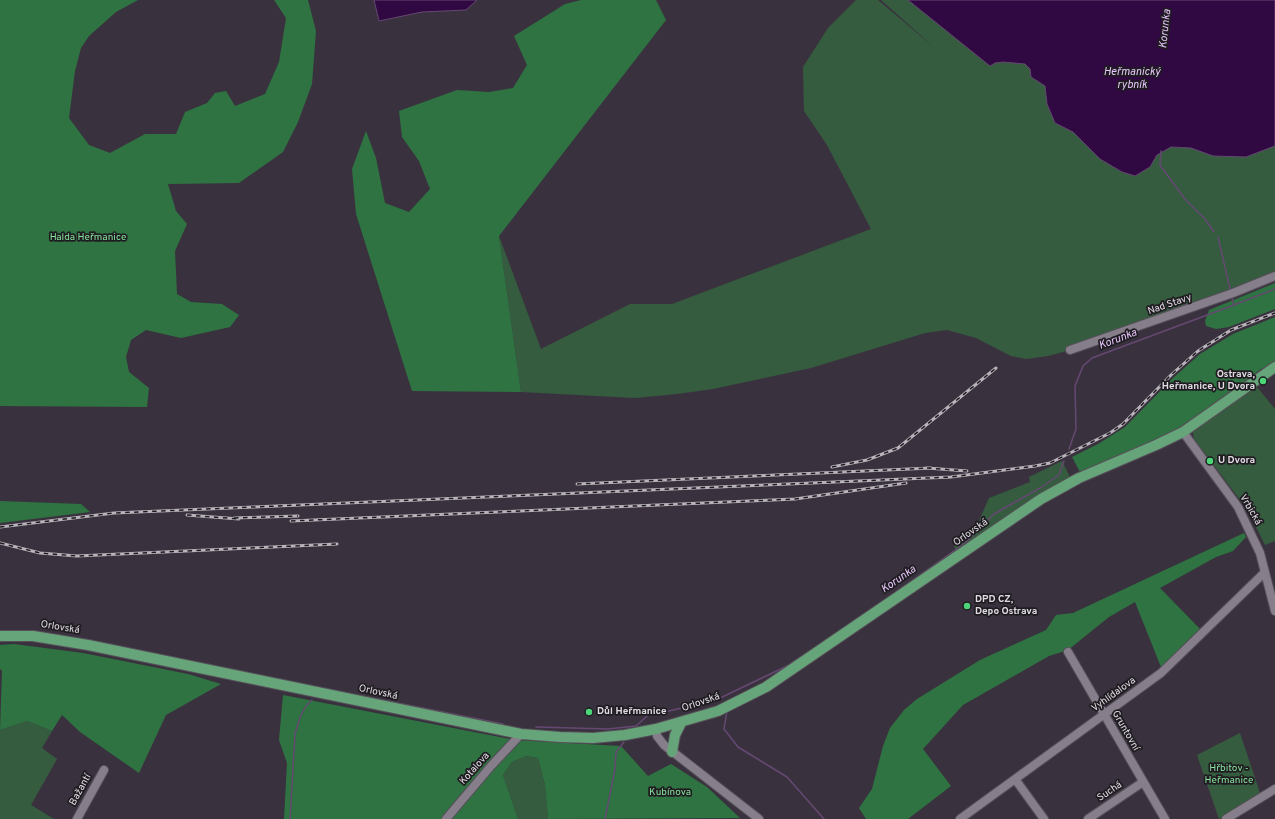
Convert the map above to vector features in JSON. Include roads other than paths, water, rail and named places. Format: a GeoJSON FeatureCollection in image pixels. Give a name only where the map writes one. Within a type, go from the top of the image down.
{"type":"FeatureCollection","features":[{"type":"Feature","properties":{"kind":"main road","name":"Orlovská"},"geometry":{"type":"LineString","coordinates":[[0,636],[33,636],[88,645],[520,734],[593,738],[625,735],[656,729],[681,723],[733,705],[776,681],[1041,499],[1083,476],[1156,445],[1182,432],[1275,367]]}},
{"type":"Feature","properties":{"kind":"main road"},"geometry":{"type":"LineString","coordinates":[[672,752],[675,735],[681,723]]}},
{"type":"Feature","properties":{"kind":"street","name":"Nad Stavy"},"geometry":{"type":"LineString","coordinates":[[1070,350],[1275,276]]}},
{"type":"Feature","properties":{"kind":"street","name":"Vrbická"},"geometry":{"type":"LineString","coordinates":[[1182,432],[1238,507],[1260,553],[1275,611]]}},
{"type":"Feature","properties":{"kind":"street","name":"Vyhlídalova"},"geometry":{"type":"LineString","coordinates":[[960,819],[1161,673],[1265,572]]}},
{"type":"Feature","properties":{"kind":"street","name":"Gruntovní"},"geometry":{"type":"LineString","coordinates":[[1068,652],[1165,819]]}},
{"type":"Feature","properties":{"kind":"street"},"geometry":{"type":"LineString","coordinates":[[656,729],[660,741],[672,752],[759,819]]}},
{"type":"Feature","properties":{"kind":"street","name":"Kotalova"},"geometry":{"type":"LineString","coordinates":[[446,819],[486,771],[520,734]]}},
{"type":"Feature","properties":{"kind":"street","name":"Bažantí"},"geometry":{"type":"LineString","coordinates":[[77,819],[104,770]]}},
{"type":"Feature","properties":{"kind":"street"},"geometry":{"type":"LineString","coordinates":[[1015,779],[1044,819]]}},
{"type":"Feature","properties":{"kind":"street","name":"Suchá"},"geometry":{"type":"LineString","coordinates":[[1088,819],[1143,782]]}},
{"type":"Feature","properties":{"kind":"street"},"geometry":{"type":"LineString","coordinates":[[1226,819],[1275,789]]}},
{"type":"Feature","properties":{"kind":"water"},"geometry":{"type":"Polygon","coordinates":[[[374,0],[477,0],[466,10],[422,12],[379,21],[374,0]]]}},
{"type":"Feature","properties":{"kind":"water","name":"Heřmanický rybník"},"geometry":{"type":"Polygon","coordinates":[[[908,0],[1275,0],[1275,146],[1246,157],[1213,156],[1191,148],[1171,147],[1157,155],[1150,167],[1135,176],[1122,172],[1100,159],[1073,132],[1055,123],[1047,104],[1045,86],[1031,77],[1030,69],[1025,64],[1003,62],[995,63],[990,66],[908,0]]]}},
{"type":"Feature","properties":{"kind":"waterway","name":"Korunka"},"geometry":{"type":"LineString","coordinates":[[1161,151],[1160,165],[1184,198],[1205,219],[1214,232]]}},
{"type":"Feature","properties":{"kind":"waterway","name":"Korunka"},"geometry":{"type":"LineString","coordinates":[[1218,237],[1230,289]]}},
{"type":"Feature","properties":{"kind":"waterway"},"geometry":{"type":"LineString","coordinates":[[1234,305],[1275,289]]}},
{"type":"Feature","properties":{"kind":"waterway","name":"Korunka"},"geometry":{"type":"LineString","coordinates":[[1069,449],[1076,429],[1075,386],[1083,366],[1092,358],[1234,305],[1232,298]]}},
{"type":"Feature","properties":{"kind":"waterway","name":"Korunka"},"geometry":{"type":"LineString","coordinates":[[899,590],[965,543],[994,514],[1040,488],[1059,475],[1064,461]]}},
{"type":"Feature","properties":{"kind":"waterway","name":"Korunka"},"geometry":{"type":"LineString","coordinates":[[656,714],[716,700],[787,666],[805,654]]}},
{"type":"Feature","properties":{"kind":"waterway"},"geometry":{"type":"LineString","coordinates":[[362,696],[503,724]]}},
{"type":"Feature","properties":{"kind":"waterway"},"geometry":{"type":"LineString","coordinates":[[290,819],[295,734],[300,717],[306,706],[312,700]]}},
{"type":"Feature","properties":{"kind":"waterway","name":"Korunka"},"geometry":{"type":"LineString","coordinates":[[727,711],[724,729],[738,747],[787,777],[824,819]]}},
{"type":"Feature","properties":{"kind":"waterway"},"geometry":{"type":"LineString","coordinates":[[636,726],[647,716]]}},
{"type":"Feature","properties":{"kind":"waterway"},"geometry":{"type":"LineString","coordinates":[[536,727],[608,729],[636,726]]}},
{"type":"Feature","properties":{"kind":"waterway"},"geometry":{"type":"LineString","coordinates":[[605,819],[615,769],[616,752],[624,742]]}},
{"type":"Feature","properties":{"kind":"railway"},"geometry":{"type":"LineString","coordinates":[[0,527],[114,513],[951,477],[1035,466],[1050,463],[1110,433],[1123,424],[1171,375],[1198,351],[1231,330],[1275,313]]}},
{"type":"Feature","properties":{"kind":"railway"},"geometry":{"type":"LineString","coordinates":[[832,467],[867,460],[898,448],[996,368]]}},
{"type":"Feature","properties":{"kind":"railway"},"geometry":{"type":"LineString","coordinates":[[927,468],[967,471]]}},
{"type":"Feature","properties":{"kind":"railway"},"geometry":{"type":"LineString","coordinates":[[577,484],[931,468]]}},
{"type":"Feature","properties":{"kind":"railway"},"geometry":{"type":"LineString","coordinates":[[291,521],[795,499],[906,483]]}},
{"type":"Feature","properties":{"kind":"railway"},"geometry":{"type":"LineString","coordinates":[[187,515],[239,519]]}},
{"type":"Feature","properties":{"kind":"railway"},"geometry":{"type":"LineString","coordinates":[[234,518],[298,516]]}},
{"type":"Feature","properties":{"kind":"railway"},"geometry":{"type":"LineString","coordinates":[[0,543],[40,553],[77,556],[337,544]]}},
{"type":"Feature","properties":{"kind":"place","name":"Ostrava, Heřmanice, U Dvora"},"geometry":{"type":"Point","coordinates":[1263,381]}},
{"type":"Feature","properties":{"kind":"place","name":"U Dvora"},"geometry":{"type":"Point","coordinates":[1210,461]}},
{"type":"Feature","properties":{"kind":"place","name":"DPD CZ, Depo Ostrava"},"geometry":{"type":"Point","coordinates":[967,606]}},
{"type":"Feature","properties":{"kind":"place","name":"Důl Heřmanice"},"geometry":{"type":"Point","coordinates":[589,712]}},
{"type":"Feature","properties":{"kind":"park label","name":"Halda Heřmanice"},"geometry":{"type":"Point","coordinates":[88,238]}},
{"type":"Feature","properties":{"kind":"park label","name":"Hřbitov - Heřmanice"},"geometry":{"type":"Point","coordinates":[1229,774]}},
{"type":"Feature","properties":{"kind":"park label","name":"Kubínova"},"geometry":{"type":"Point","coordinates":[670,793]}}]}
